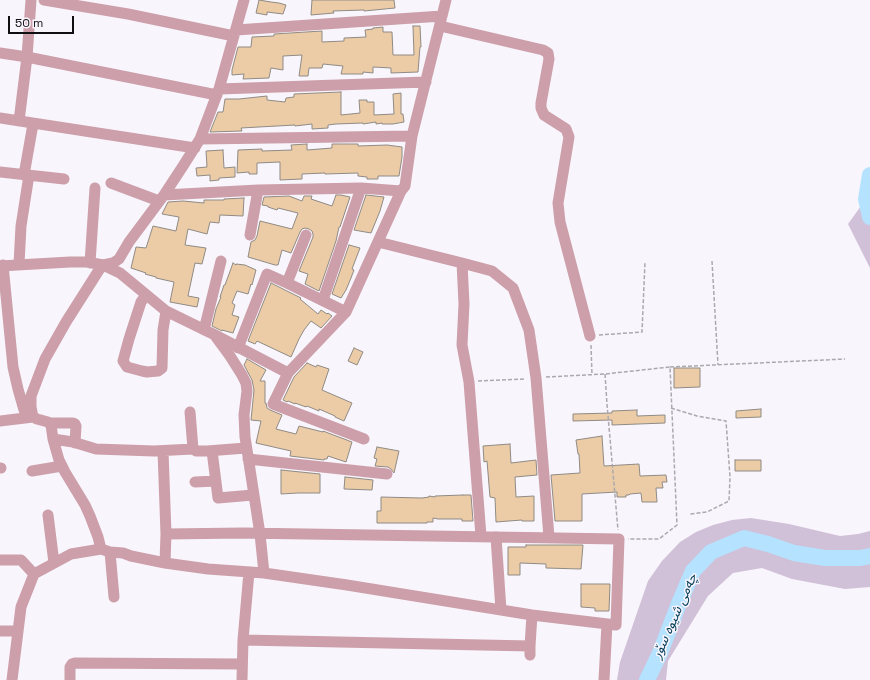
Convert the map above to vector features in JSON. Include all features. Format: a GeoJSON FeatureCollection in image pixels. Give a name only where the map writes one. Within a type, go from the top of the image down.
{"type":"FeatureCollection","features":[{"type":"Feature","properties":{"kind":"street"},"geometry":{"type":"LineString","coordinates":[[19,121],[27,57],[31,0]]}},
{"type":"Feature","properties":{"kind":"street"},"geometry":{"type":"LineString","coordinates":[[44,0],[235,33],[441,21],[543,50],[548,53],[549,59],[541,108],[544,116],[566,129],[569,136],[558,203],[560,222],[590,336]]}},
{"type":"Feature","properties":{"kind":"street"},"geometry":{"type":"LineString","coordinates":[[33,416],[31,407],[32,396],[45,359],[66,322],[99,270],[104,265],[113,263],[119,259],[129,242],[162,198],[197,144],[218,92],[244,0]]}},
{"type":"Feature","properties":{"kind":"street"},"geometry":{"type":"LineString","coordinates":[[364,439],[273,404],[288,373],[346,312],[401,191],[405,186],[412,136],[446,0]]}},
{"type":"Feature","properties":{"kind":"street"},"geometry":{"type":"LineString","coordinates":[[0,54],[27,57],[218,92],[426,82]]}},
{"type":"Feature","properties":{"kind":"street"},"geometry":{"type":"LineString","coordinates":[[0,118],[33,124],[197,144],[412,136]]}},
{"type":"Feature","properties":{"kind":"street"},"geometry":{"type":"LineString","coordinates":[[19,264],[26,175],[33,124]]}},
{"type":"Feature","properties":{"kind":"street"},"geometry":{"type":"LineString","coordinates":[[0,172],[64,179]]}},
{"type":"Feature","properties":{"kind":"street"},"geometry":{"type":"LineString","coordinates":[[111,182],[162,198],[258,190],[360,188],[401,191]]}},
{"type":"Feature","properties":{"kind":"street"},"geometry":{"type":"LineString","coordinates":[[90,263],[95,188]]}},
{"type":"Feature","properties":{"kind":"street"},"geometry":{"type":"LineString","coordinates":[[323,300],[360,188]]}},
{"type":"Feature","properties":{"kind":"street"},"geometry":{"type":"LineString","coordinates":[[250,235],[258,190]]}},
{"type":"Feature","properties":{"kind":"street"},"geometry":{"type":"LineString","coordinates":[[287,283],[306,235]]}},
{"type":"Feature","properties":{"kind":"street"},"geometry":{"type":"LineString","coordinates":[[378,242],[492,271],[513,288],[529,330],[536,378],[549,537]]}},
{"type":"Feature","properties":{"kind":"street"},"geometry":{"type":"LineString","coordinates":[[209,332],[221,261]]}},
{"type":"Feature","properties":{"kind":"street"},"geometry":{"type":"LineString","coordinates":[[75,443],[75,424],[49,423],[37,419],[24,410],[14,367],[1,266],[70,262],[104,265],[120,273],[166,311],[288,373]]}},
{"type":"Feature","properties":{"kind":"street"},"geometry":{"type":"LineString","coordinates":[[462,263],[464,304],[462,345],[469,382],[481,536]]}},
{"type":"Feature","properties":{"kind":"street"},"geometry":{"type":"LineString","coordinates":[[238,348],[267,274],[346,312]]}},
{"type":"Feature","properties":{"kind":"street"},"geometry":{"type":"LineString","coordinates":[[146,295],[141,302],[128,339],[123,361],[127,367],[147,372],[158,371],[162,368],[163,330],[166,311]]}},
{"type":"Feature","properties":{"kind":"street"},"geometry":{"type":"LineString","coordinates":[[209,332],[230,356],[246,383],[247,391],[244,415],[245,437],[260,534],[264,573]]}},
{"type":"Feature","properties":{"kind":"street"},"geometry":{"type":"LineString","coordinates":[[190,412],[193,449]]}},
{"type":"Feature","properties":{"kind":"street"},"geometry":{"type":"LineString","coordinates":[[0,421],[33,416]]}},
{"type":"Feature","properties":{"kind":"street"},"geometry":{"type":"LineString","coordinates":[[49,423],[52,428],[53,439],[62,466],[86,505],[98,537],[106,550],[114,597]]}},
{"type":"Feature","properties":{"kind":"street"},"geometry":{"type":"LineString","coordinates":[[53,439],[96,449],[164,451],[193,449],[196,451],[212,450],[247,453],[387,474]]}},
{"type":"Feature","properties":{"kind":"street"},"geometry":{"type":"LineString","coordinates":[[212,450],[218,498],[254,495]]}},
{"type":"Feature","properties":{"kind":"street"},"geometry":{"type":"LineString","coordinates":[[164,451],[166,534],[165,563]]}},
{"type":"Feature","properties":{"kind":"street"},"geometry":{"type":"LineString","coordinates":[[32,471],[62,466]]}},
{"type":"Feature","properties":{"kind":"street"},"geometry":{"type":"LineString","coordinates":[[195,482],[216,481]]}},
{"type":"Feature","properties":{"kind":"street"},"geometry":{"type":"LineString","coordinates":[[48,515],[54,563]]}},
{"type":"Feature","properties":{"kind":"street"},"geometry":{"type":"LineString","coordinates":[[12,680],[21,607],[34,574],[71,554],[106,550],[165,563],[208,569],[264,573],[532,615],[616,625],[619,539],[481,536],[166,534]]}},
{"type":"Feature","properties":{"kind":"street"},"geometry":{"type":"LineString","coordinates":[[496,537],[501,610]]}},
{"type":"Feature","properties":{"kind":"street"},"geometry":{"type":"LineString","coordinates":[[0,560],[21,560],[34,574]]}},
{"type":"Feature","properties":{"kind":"street"},"geometry":{"type":"LineString","coordinates":[[242,680],[243,640],[249,572]]}},
{"type":"Feature","properties":{"kind":"street"},"geometry":{"type":"LineString","coordinates":[[243,640],[530,651],[532,615]]}},
{"type":"Feature","properties":{"kind":"street"},"geometry":{"type":"LineString","coordinates":[[604,680],[607,624]]}},
{"type":"Feature","properties":{"kind":"street"},"geometry":{"type":"LineString","coordinates":[[0,632],[17,631]]}},
{"type":"Feature","properties":{"kind":"street"},"geometry":{"type":"LineString","coordinates":[[70,680],[70,667],[75,663],[242,664]]}},
{"type":"Feature","properties":{"kind":"path"},"geometry":{"type":"LineString","coordinates":[[712,261],[718,365]]}},
{"type":"Feature","properties":{"kind":"path"},"geometry":{"type":"LineString","coordinates":[[592,375],[590,336],[642,332],[645,262]]}},
{"type":"Feature","properties":{"kind":"path"},"geometry":{"type":"LineString","coordinates":[[670,367],[677,525],[659,539],[619,539],[605,374],[670,367],[845,359]]}},
{"type":"Feature","properties":{"kind":"path"},"geometry":{"type":"LineString","coordinates":[[671,408],[697,416],[726,421],[730,477],[729,501],[707,512],[690,514]]}},
{"type":"Feature","properties":{"kind":"shaded area"},"geometry":{"type":"Polygon","coordinates":[[[866,199],[870,204],[870,268],[848,224],[866,199]]]}},
{"type":"Feature","properties":{"kind":"shaded area"},"geometry":{"type":"Polygon","coordinates":[[[751,518],[789,524],[840,536],[870,531],[870,587],[845,589],[792,579],[762,568],[733,573],[708,596],[668,661],[666,680],[617,680],[620,662],[648,581],[662,561],[680,542],[696,532],[713,525],[732,520],[751,518]]]}},
{"type":"Feature","properties":{"kind":"building"},"geometry":{"type":"Polygon","coordinates":[[[259,0],[286,5],[283,14],[267,12],[267,15],[256,13],[259,0]]]}},
{"type":"Feature","properties":{"kind":"building"},"geometry":{"type":"Polygon","coordinates":[[[312,0],[394,0],[395,8],[364,11],[333,11],[334,13],[311,15],[312,0]]]}},
{"type":"Feature","properties":{"kind":"building"},"geometry":{"type":"Polygon","coordinates":[[[413,26],[420,26],[421,47],[418,72],[391,73],[391,68],[373,67],[373,73],[363,72],[363,74],[341,74],[343,66],[323,64],[322,68],[309,68],[308,76],[299,76],[302,55],[283,56],[283,70],[271,68],[269,78],[243,79],[244,74],[232,75],[238,47],[251,47],[252,37],[322,31],[322,42],[344,41],[344,38],[366,37],[365,30],[383,27],[383,32],[392,32],[393,55],[414,55],[413,26]]]}},
{"type":"Feature","properties":{"kind":"building"},"geometry":{"type":"Polygon","coordinates":[[[341,92],[341,115],[360,113],[359,100],[374,102],[374,115],[394,114],[393,94],[401,93],[401,114],[403,114],[404,122],[393,124],[376,124],[376,122],[363,124],[336,124],[328,125],[328,128],[312,129],[312,124],[241,128],[242,131],[210,132],[218,112],[223,112],[225,99],[267,96],[267,100],[285,102],[286,98],[294,97],[294,94],[341,92]]]}},
{"type":"Feature","properties":{"kind":"building"},"geometry":{"type":"Polygon","coordinates":[[[307,144],[307,150],[332,148],[332,144],[358,144],[358,146],[387,145],[402,147],[399,176],[378,176],[378,179],[367,179],[367,177],[358,176],[358,173],[325,173],[302,174],[302,179],[280,180],[280,162],[257,163],[257,174],[249,174],[249,172],[237,173],[238,150],[292,150],[291,145],[307,144]]]}},
{"type":"Feature","properties":{"kind":"building"},"geometry":{"type":"Polygon","coordinates":[[[223,150],[224,168],[235,167],[235,177],[219,178],[219,180],[210,181],[210,175],[197,176],[196,168],[207,167],[206,151],[223,150]]]}},
{"type":"Feature","properties":{"kind":"building"},"geometry":{"type":"Polygon","coordinates":[[[336,195],[350,197],[319,291],[305,284],[308,274],[299,271],[313,237],[312,231],[309,229],[302,229],[291,253],[282,250],[278,265],[248,257],[251,242],[255,240],[257,236],[260,221],[292,229],[298,213],[278,208],[277,210],[262,205],[264,197],[289,196],[302,201],[304,196],[312,196],[311,199],[332,206],[336,195]]]}},
{"type":"Feature","properties":{"kind":"building"},"geometry":{"type":"Polygon","coordinates":[[[366,195],[384,197],[371,233],[354,230],[366,195]]]}},
{"type":"Feature","properties":{"kind":"building"},"geometry":{"type":"Polygon","coordinates":[[[244,198],[243,216],[220,215],[219,223],[210,222],[207,234],[188,229],[185,245],[206,248],[202,264],[195,263],[188,296],[199,298],[197,307],[170,302],[174,282],[156,278],[131,268],[136,247],[146,248],[153,226],[176,231],[179,217],[162,214],[168,202],[183,201],[204,203],[204,200],[244,198]]]}},
{"type":"Feature","properties":{"kind":"building"},"geometry":{"type":"Polygon","coordinates":[[[349,245],[360,248],[352,269],[354,270],[351,278],[341,298],[332,294],[349,245]]]}},
{"type":"Feature","properties":{"kind":"building"},"geometry":{"type":"Polygon","coordinates":[[[233,263],[236,265],[245,265],[256,270],[248,294],[237,291],[232,303],[235,305],[232,315],[239,317],[233,333],[222,331],[212,326],[224,285],[233,263]]]}},
{"type":"Feature","properties":{"kind":"building"},"geometry":{"type":"Polygon","coordinates":[[[271,283],[301,298],[300,299],[318,314],[321,310],[332,316],[321,328],[311,321],[299,339],[291,357],[257,341],[255,344],[248,341],[271,283]]]}},
{"type":"Feature","properties":{"kind":"building"},"geometry":{"type":"Polygon","coordinates":[[[354,348],[363,352],[357,365],[348,361],[354,348]]]}},
{"type":"Feature","properties":{"kind":"building"},"geometry":{"type":"Polygon","coordinates":[[[247,359],[266,370],[260,381],[265,381],[265,403],[267,408],[282,415],[276,429],[296,434],[299,426],[323,431],[352,442],[346,462],[328,456],[327,459],[324,460],[290,456],[291,451],[256,443],[261,421],[251,420],[254,390],[252,380],[244,365],[247,359]]]}},
{"type":"Feature","properties":{"kind":"building"},"geometry":{"type":"Polygon","coordinates":[[[307,363],[316,367],[317,365],[329,369],[322,390],[352,403],[344,421],[319,409],[319,411],[307,406],[306,407],[283,400],[294,377],[307,363]]]}},
{"type":"Feature","properties":{"kind":"building"},"geometry":{"type":"Polygon","coordinates":[[[674,368],[700,368],[700,387],[674,388],[674,368]]]}},
{"type":"Feature","properties":{"kind":"building"},"geometry":{"type":"Polygon","coordinates":[[[761,409],[761,417],[736,418],[736,411],[761,409]]]}},
{"type":"Feature","properties":{"kind":"building"},"geometry":{"type":"Polygon","coordinates":[[[637,410],[637,416],[665,415],[665,423],[612,425],[612,420],[573,421],[573,414],[612,413],[612,411],[637,410]]]}},
{"type":"Feature","properties":{"kind":"building"},"geometry":{"type":"Polygon","coordinates":[[[602,436],[604,466],[639,464],[640,476],[666,475],[667,482],[662,482],[663,488],[656,488],[657,502],[642,502],[641,493],[626,495],[626,497],[617,497],[617,492],[582,494],[582,521],[555,521],[551,475],[580,473],[579,454],[576,440],[602,436]]]}},
{"type":"Feature","properties":{"kind":"building"},"geometry":{"type":"Polygon","coordinates":[[[510,444],[511,463],[536,460],[537,475],[515,477],[516,497],[534,496],[534,521],[522,520],[496,522],[495,498],[490,497],[487,461],[484,462],[483,446],[510,444]]]}},
{"type":"Feature","properties":{"kind":"building"},"geometry":{"type":"Polygon","coordinates":[[[377,447],[399,451],[394,473],[388,467],[375,466],[377,459],[374,458],[377,447]]]}},
{"type":"Feature","properties":{"kind":"building"},"geometry":{"type":"Polygon","coordinates":[[[735,460],[761,460],[761,471],[735,471],[735,460]]]}},
{"type":"Feature","properties":{"kind":"building"},"geometry":{"type":"Polygon","coordinates":[[[281,470],[320,474],[320,493],[281,494],[281,470]]]}},
{"type":"Feature","properties":{"kind":"building"},"geometry":{"type":"Polygon","coordinates":[[[345,477],[373,480],[372,490],[344,489],[345,477]]]}},
{"type":"Feature","properties":{"kind":"building"},"geometry":{"type":"Polygon","coordinates":[[[471,495],[473,521],[433,518],[433,522],[427,523],[377,523],[377,511],[381,511],[381,497],[422,498],[429,496],[471,495]]]}},
{"type":"Feature","properties":{"kind":"building"},"geometry":{"type":"Polygon","coordinates":[[[526,545],[583,545],[581,569],[546,568],[546,564],[520,563],[520,575],[508,575],[508,547],[526,547],[526,545]]]}},
{"type":"Feature","properties":{"kind":"building"},"geometry":{"type":"Polygon","coordinates":[[[581,584],[610,584],[609,611],[595,611],[595,608],[581,607],[581,584]]]}},
{"type":"Feature","properties":{"kind":"waterway","name":"چەمی شیوە سۆر"},"geometry":{"type":"LineString","coordinates":[[870,175],[866,199],[870,217]]}},
{"type":"Feature","properties":{"kind":"waterway","name":"چەمی شیوە سۆر"},"geometry":{"type":"LineString","coordinates":[[647,680],[660,653],[693,571],[711,552],[744,538],[794,553],[825,558],[860,558],[870,556]]}}]}
